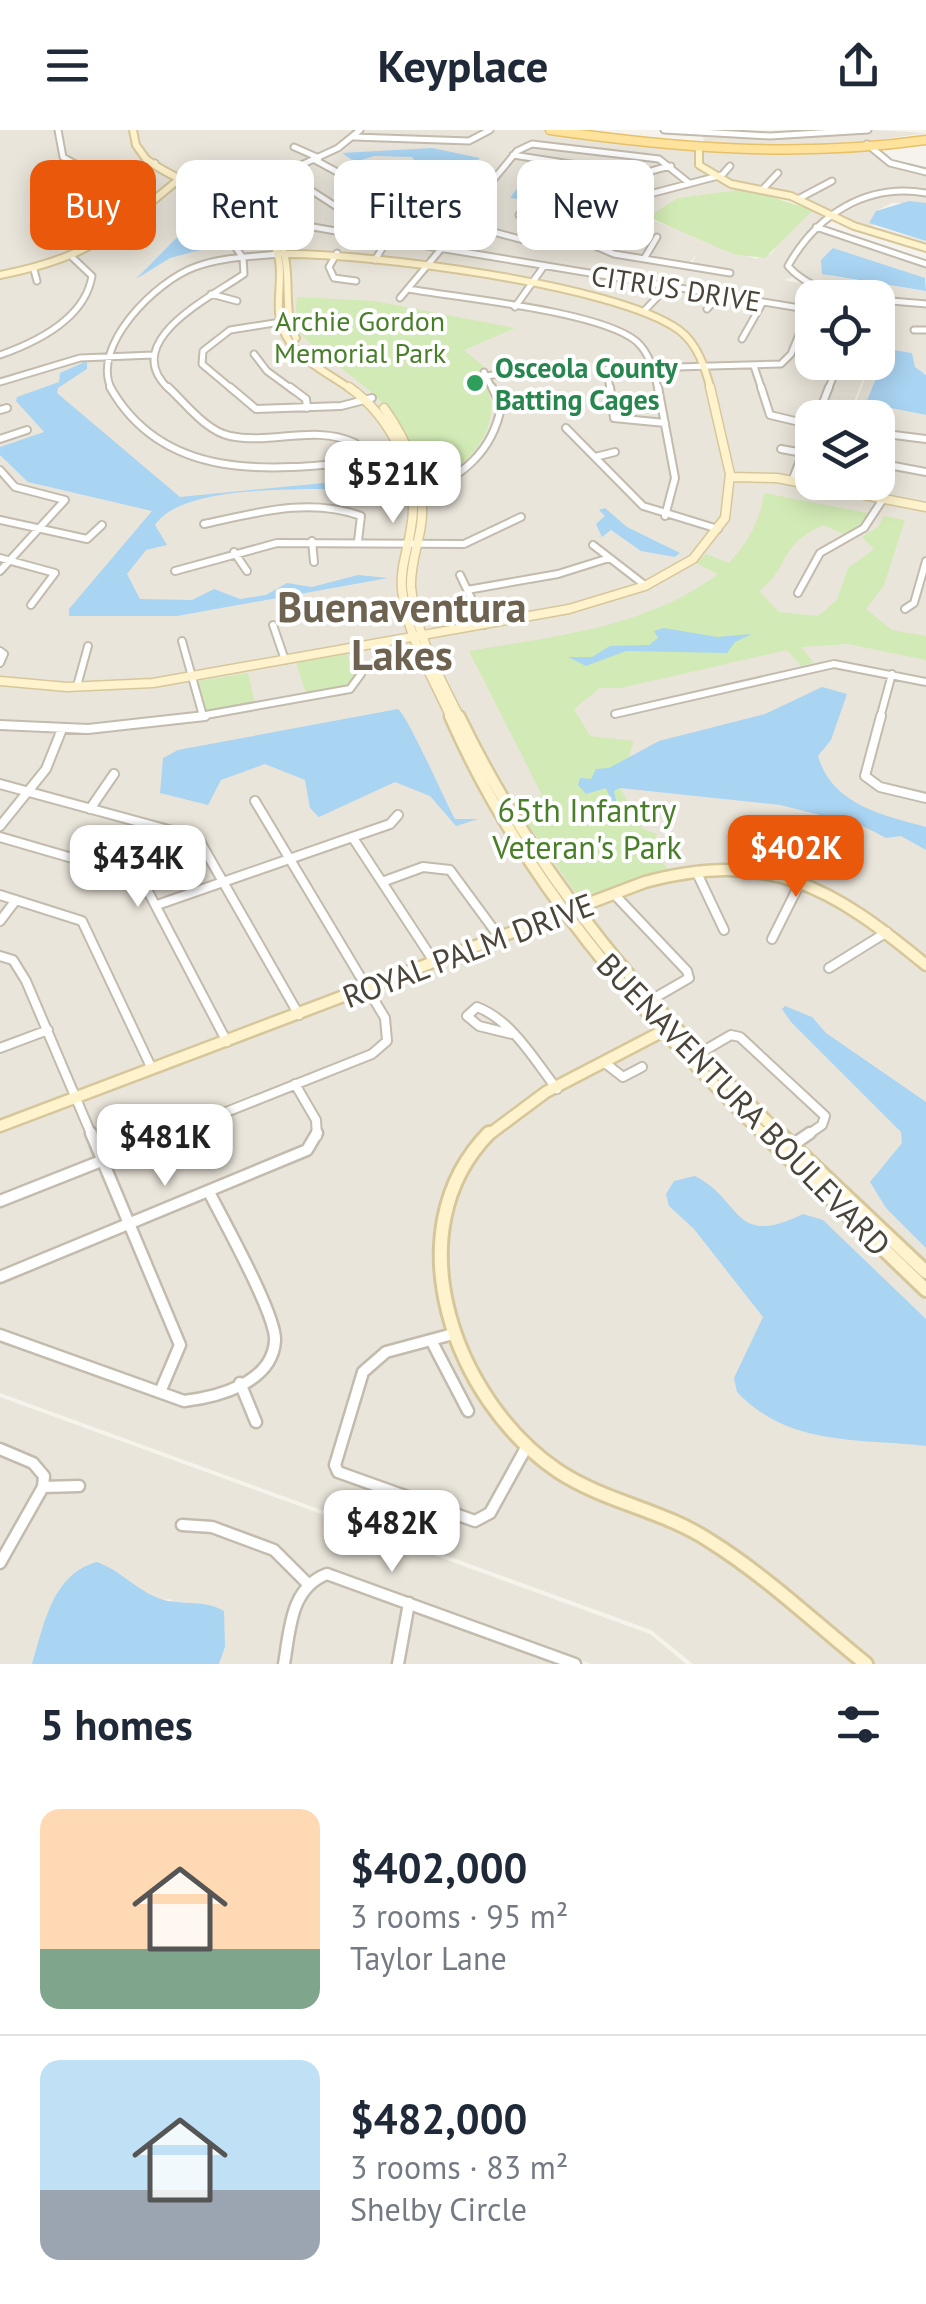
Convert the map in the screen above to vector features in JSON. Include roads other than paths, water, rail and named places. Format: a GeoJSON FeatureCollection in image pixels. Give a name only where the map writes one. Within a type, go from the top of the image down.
{"type":"FeatureCollection","features":[{"type":"Feature","properties":{"kind":"main road"},"geometry":{"type":"LineString","coordinates":[[550,130],[698,148],[768,149],[869,146],[925,134]]}},
{"type":"Feature","properties":{"kind":"main road"},"geometry":{"type":"LineString","coordinates":[[576,130],[698,148]]}},
{"type":"Feature","properties":{"kind":"street"},"geometry":{"type":"LineString","coordinates":[[58,130],[63,157],[68,160]]}},
{"type":"Feature","properties":{"kind":"street"},"geometry":{"type":"LineString","coordinates":[[136,130],[150,160]]}},
{"type":"Feature","properties":{"kind":"street"},"geometry":{"type":"LineString","coordinates":[[313,160],[360,130]]}},
{"type":"Feature","properties":{"kind":"street"},"geometry":{"type":"LineString","coordinates":[[390,138],[392,130]]}},
{"type":"Feature","properties":{"kind":"street"},"geometry":{"type":"LineString","coordinates":[[354,136],[469,141],[490,130]]}},
{"type":"Feature","properties":{"kind":"street"},"geometry":{"type":"LineString","coordinates":[[664,130],[868,130]]}},
{"type":"Feature","properties":{"kind":"street"},"geometry":{"type":"LineString","coordinates":[[701,132],[699,165],[714,177],[798,199],[834,217],[926,248]]}},
{"type":"Feature","properties":{"kind":"street"},"geometry":{"type":"LineString","coordinates":[[497,177],[514,156],[532,144],[556,144],[653,158],[671,166],[688,184]]}},
{"type":"Feature","properties":{"kind":"street"},"geometry":{"type":"LineString","coordinates":[[869,146],[894,165],[926,172]]}},
{"type":"Feature","properties":{"kind":"street"},"geometry":{"type":"LineString","coordinates":[[294,147],[334,170]]}},
{"type":"Feature","properties":{"kind":"street"},"geometry":{"type":"LineString","coordinates":[[514,156],[541,160]]}},
{"type":"Feature","properties":{"kind":"street"},"geometry":{"type":"LineString","coordinates":[[654,170],[671,166]]}},
{"type":"Feature","properties":{"kind":"street"},"geometry":{"type":"LineString","coordinates":[[654,192],[714,177],[730,171],[730,166]]}},
{"type":"Feature","properties":{"kind":"street"},"geometry":{"type":"LineString","coordinates":[[762,190],[778,173]]}},
{"type":"Feature","properties":{"kind":"street"},"geometry":{"type":"LineString","coordinates":[[798,199],[832,180]]}},
{"type":"Feature","properties":{"kind":"street"},"geometry":{"type":"LineString","coordinates":[[0,275],[73,258],[113,235],[176,181]]}},
{"type":"Feature","properties":{"kind":"street"},"geometry":{"type":"LineString","coordinates":[[796,278],[790,261],[816,226],[884,189],[926,193]]}},
{"type":"Feature","properties":{"kind":"street"},"geometry":{"type":"LineString","coordinates":[[816,226],[926,264]]}},
{"type":"Feature","properties":{"kind":"street"},"geometry":{"type":"LineString","coordinates":[[644,258],[657,237]]}},
{"type":"Feature","properties":{"kind":"street"},"geometry":{"type":"LineString","coordinates":[[238,250],[243,258],[244,274],[211,294],[160,340],[153,355],[153,370],[161,385],[214,430],[256,439],[334,433],[355,443],[356,460]]}},
{"type":"Feature","properties":{"kind":"street"},"geometry":{"type":"LineString","coordinates":[[280,250],[292,274],[283,320],[252,323],[223,332],[203,350],[202,364],[248,406],[270,411],[369,399]]}},
{"type":"Feature","properties":{"kind":"street"},"geometry":{"type":"LineString","coordinates":[[375,260],[381,250]]}},
{"type":"Feature","properties":{"kind":"street"},"geometry":{"type":"LineString","coordinates":[[400,298],[439,250]]}},
{"type":"Feature","properties":{"kind":"street","name":"CITRUS DRIVE"},"geometry":{"type":"LineString","coordinates":[[446,250],[795,307]]}},
{"type":"Feature","properties":{"kind":"street"},"geometry":{"type":"LineString","coordinates":[[610,250],[730,272]]}},
{"type":"Feature","properties":{"kind":"street"},"geometry":{"type":"LineString","coordinates":[[337,253],[328,267],[334,278],[356,281]]}},
{"type":"Feature","properties":{"kind":"street"},"geometry":{"type":"LineString","coordinates":[[0,681],[78,686],[192,677],[603,602],[646,586],[696,555],[718,529],[729,506],[731,477],[704,366],[688,338],[644,311],[529,286],[337,253],[283,254],[203,264],[173,278],[120,329],[104,355],[104,380],[114,399],[187,457],[252,468],[405,457]]}},
{"type":"Feature","properties":{"kind":"street"},"geometry":{"type":"LineString","coordinates":[[690,266],[695,256]]}},
{"type":"Feature","properties":{"kind":"street"},"geometry":{"type":"LineString","coordinates":[[0,355],[41,338],[90,293],[92,276],[73,258]]}},
{"type":"Feature","properties":{"kind":"street"},"geometry":{"type":"LineString","coordinates":[[514,307],[544,266]]}},
{"type":"Feature","properties":{"kind":"street"},"geometry":{"type":"LineString","coordinates":[[34,270],[37,282]]}},
{"type":"Feature","properties":{"kind":"street"},"geometry":{"type":"LineString","coordinates":[[786,280],[796,278],[828,289],[926,304]]}},
{"type":"Feature","properties":{"kind":"street"},"geometry":{"type":"LineString","coordinates":[[644,311],[667,287]]}},
{"type":"Feature","properties":{"kind":"street"},"geometry":{"type":"LineString","coordinates":[[408,289],[514,307],[620,332],[644,348],[654,367],[676,490],[665,516]]}},
{"type":"Feature","properties":{"kind":"street"},"geometry":{"type":"LineString","coordinates":[[211,294],[237,300]]}},
{"type":"Feature","properties":{"kind":"street"},"geometry":{"type":"LineString","coordinates":[[707,308],[719,295]]}},
{"type":"Feature","properties":{"kind":"street"},"geometry":{"type":"LineString","coordinates":[[742,339],[748,336],[764,302]]}},
{"type":"Feature","properties":{"kind":"street","name":"BUENAVENTURA BOULEVARD"},"geometry":{"type":"LineString","coordinates":[[283,320],[301,344],[369,399],[405,457],[413,490],[413,521],[409,547],[400,566],[403,596],[488,795],[570,912],[668,1028],[926,1290]]}},
{"type":"Feature","properties":{"kind":"street"},"geometry":{"type":"LineString","coordinates":[[914,330],[926,330]]}},
{"type":"Feature","properties":{"kind":"street"},"geometry":{"type":"LineString","coordinates":[[665,423],[622,422],[612,414],[607,369],[754,366],[787,360],[795,343]]}},
{"type":"Feature","properties":{"kind":"street"},"geometry":{"type":"LineString","coordinates":[[254,354],[268,371],[306,399],[307,408]]}},
{"type":"Feature","properties":{"kind":"street"},"geometry":{"type":"LineString","coordinates":[[0,382],[80,358],[153,355]]}},
{"type":"Feature","properties":{"kind":"street"},"geometry":{"type":"LineString","coordinates":[[754,366],[770,414],[795,422]]}},
{"type":"Feature","properties":{"kind":"street"},"geometry":{"type":"LineString","coordinates":[[413,490],[449,483],[492,436],[501,408],[486,374],[532,368]]}},
{"type":"Feature","properties":{"kind":"street"},"geometry":{"type":"LineString","coordinates":[[566,428],[643,506],[665,516],[718,529]]}},
{"type":"Feature","properties":{"kind":"street"},"geometry":{"type":"LineString","coordinates":[[0,439],[28,430]]}},
{"type":"Feature","properties":{"kind":"street"},"geometry":{"type":"LineString","coordinates":[[895,435],[926,439]]}},
{"type":"Feature","properties":{"kind":"street"},"geometry":{"type":"LineString","coordinates":[[782,449],[795,451]]}},
{"type":"Feature","properties":{"kind":"street"},"geometry":{"type":"LineString","coordinates":[[595,457],[615,452]]}},
{"type":"Feature","properties":{"kind":"street"},"geometry":{"type":"LineString","coordinates":[[895,466],[926,472]]}},
{"type":"Feature","properties":{"kind":"street"},"geometry":{"type":"LineString","coordinates":[[0,470],[15,488],[65,500],[0,572]]}},
{"type":"Feature","properties":{"kind":"street"},"geometry":{"type":"LineString","coordinates":[[792,481],[795,473]]}},
{"type":"Feature","properties":{"kind":"street"},"geometry":{"type":"LineString","coordinates":[[731,477],[795,482]]}},
{"type":"Feature","properties":{"kind":"street"},"geometry":{"type":"LineString","coordinates":[[798,593],[805,587],[818,555],[871,526],[883,500]]}},
{"type":"Feature","properties":{"kind":"street"},"geometry":{"type":"LineString","coordinates":[[888,500],[926,507]]}},
{"type":"Feature","properties":{"kind":"street"},"geometry":{"type":"LineString","coordinates":[[204,524],[268,512],[335,508],[361,516],[358,541]]}},
{"type":"Feature","properties":{"kind":"street"},"geometry":{"type":"LineString","coordinates":[[175,571],[234,552],[312,541],[409,547],[464,544],[522,518]]}},
{"type":"Feature","properties":{"kind":"street"},"geometry":{"type":"LineString","coordinates":[[0,520],[87,539],[102,526]]}},
{"type":"Feature","properties":{"kind":"street"},"geometry":{"type":"LineString","coordinates":[[312,541],[314,562]]}},
{"type":"Feature","properties":{"kind":"street"},"geometry":{"type":"LineString","coordinates":[[593,545],[646,586]]}},
{"type":"Feature","properties":{"kind":"street"},"geometry":{"type":"LineString","coordinates":[[234,552],[247,570]]}},
{"type":"Feature","properties":{"kind":"street"},"geometry":{"type":"LineString","coordinates":[[0,558],[55,573],[31,604]]}},
{"type":"Feature","properties":{"kind":"street"},"geometry":{"type":"LineString","coordinates":[[467,590],[558,574],[609,558]]}},
{"type":"Feature","properties":{"kind":"street"},"geometry":{"type":"LineString","coordinates":[[904,609],[914,603],[926,561]]}},
{"type":"Feature","properties":{"kind":"street"},"geometry":{"type":"LineString","coordinates":[[460,575],[484,625]]}},
{"type":"Feature","properties":{"kind":"street"},"geometry":{"type":"LineString","coordinates":[[273,625],[285,660]]}},
{"type":"Feature","properties":{"kind":"street"},"geometry":{"type":"LineString","coordinates":[[182,641],[203,716]]}},
{"type":"Feature","properties":{"kind":"street"},"geometry":{"type":"LineString","coordinates":[[78,686],[88,646]]}},
{"type":"Feature","properties":{"kind":"street"},"geometry":{"type":"LineString","coordinates":[[0,725],[62,729],[203,716],[350,690],[362,674],[353,648]]}},
{"type":"Feature","properties":{"kind":"street"},"geometry":{"type":"LineString","coordinates":[[0,650],[4,654],[0,664]]}},
{"type":"Feature","properties":{"kind":"street"},"geometry":{"type":"LineString","coordinates":[[615,714],[834,664],[926,682]]}},
{"type":"Feature","properties":{"kind":"street"},"geometry":{"type":"LineString","coordinates":[[892,674],[865,776],[880,787],[926,798]]}},
{"type":"Feature","properties":{"kind":"street"},"geometry":{"type":"LineString","coordinates":[[0,826],[58,751],[62,729]]}},
{"type":"Feature","properties":{"kind":"street"},"geometry":{"type":"LineString","coordinates":[[90,809],[114,774]]}},
{"type":"Feature","properties":{"kind":"street"},"geometry":{"type":"LineString","coordinates":[[0,784],[198,838],[298,1015]]}},
{"type":"Feature","properties":{"kind":"street"},"geometry":{"type":"LineString","coordinates":[[0,1201],[372,1054],[388,1041],[385,1018],[255,802]]}},
{"type":"Feature","properties":{"kind":"street"},"geometry":{"type":"LineString","coordinates":[[157,905],[390,824],[398,815]]}},
{"type":"Feature","properties":{"kind":"street"},"geometry":{"type":"LineString","coordinates":[[0,837],[141,878],[227,1042]]}},
{"type":"Feature","properties":{"kind":"street"},"geometry":{"type":"LineString","coordinates":[[352,838],[435,963]]}},
{"type":"Feature","properties":{"kind":"street"},"geometry":{"type":"LineString","coordinates":[[382,882],[423,867],[450,870],[500,938]]}},
{"type":"Feature","properties":{"kind":"street"},"geometry":{"type":"LineString","coordinates":[[696,869],[724,930]]}},
{"type":"Feature","properties":{"kind":"street","name":"ROYAL PALM DRIVE"},"geometry":{"type":"LineString","coordinates":[[0,1126],[78,1100],[614,894],[696,869],[753,870],[801,881],[848,903],[926,965]]}},
{"type":"Feature","properties":{"kind":"street"},"geometry":{"type":"LineString","coordinates":[[772,939],[801,881]]}},
{"type":"Feature","properties":{"kind":"street"},"geometry":{"type":"LineString","coordinates":[[614,894],[687,971],[689,978],[682,984],[651,1000]]}},
{"type":"Feature","properties":{"kind":"street"},"geometry":{"type":"LineString","coordinates":[[0,895],[82,922],[153,1070]]}},
{"type":"Feature","properties":{"kind":"street"},"geometry":{"type":"LineString","coordinates":[[0,920],[16,900]]}},
{"type":"Feature","properties":{"kind":"street","name":"BUENAVENTURA BOULEVARD"},"geometry":{"type":"LineString","coordinates":[[570,912],[651,1000],[668,1028],[700,1052],[788,1148]]}},
{"type":"Feature","properties":{"kind":"street"},"geometry":{"type":"LineString","coordinates":[[828,968],[887,932]]}},
{"type":"Feature","properties":{"kind":"street"},"geometry":{"type":"LineString","coordinates":[[0,956],[20,969],[180,1345],[160,1392]]}},
{"type":"Feature","properties":{"kind":"street"},"geometry":{"type":"LineString","coordinates":[[512,1034],[479,1026],[467,1016],[483,1007],[512,1034],[558,1088]]}},
{"type":"Feature","properties":{"kind":"street"},"geometry":{"type":"LineString","coordinates":[[668,1028],[502,1122],[484,1138],[458,1174],[440,1226],[440,1276],[453,1334],[508,1428],[558,1472],[652,1508],[694,1530],[866,1664]]}},
{"type":"Feature","properties":{"kind":"street"},"geometry":{"type":"LineString","coordinates":[[0,1048],[48,1030]]}},
{"type":"Feature","properties":{"kind":"street"},"geometry":{"type":"LineString","coordinates":[[700,1052],[730,1035],[740,1037],[825,1116],[822,1125],[788,1148]]}},
{"type":"Feature","properties":{"kind":"street"},"geometry":{"type":"LineString","coordinates":[[605,1063],[623,1077],[642,1068]]}},
{"type":"Feature","properties":{"kind":"street"},"geometry":{"type":"LineString","coordinates":[[0,1277],[307,1150],[317,1138],[316,1120],[294,1084]]}},
{"type":"Feature","properties":{"kind":"street","name":"BUENAVENTURA BOULEVARD"},"geometry":{"type":"LineString","coordinates":[[800,1160],[926,1272]]}},
{"type":"Feature","properties":{"kind":"street"},"geometry":{"type":"LineString","coordinates":[[0,1335],[184,1401],[199,1400],[240,1383],[270,1364],[279,1347],[276,1329],[209,1192]]}},
{"type":"Feature","properties":{"kind":"street"},"geometry":{"type":"LineString","coordinates":[[453,1334],[386,1352],[363,1372],[335,1465],[338,1472],[475,1521],[490,1513],[527,1446]]}},
{"type":"Feature","properties":{"kind":"street"},"geometry":{"type":"LineString","coordinates":[[432,1342],[468,1411]]}},
{"type":"Feature","properties":{"kind":"street"},"geometry":{"type":"LineString","coordinates":[[240,1383],[256,1422]]}},
{"type":"Feature","properties":{"kind":"street"},"geometry":{"type":"LineString","coordinates":[[0,1449],[34,1462],[44,1476],[43,1487],[0,1564]]}},
{"type":"Feature","properties":{"kind":"street"},"geometry":{"type":"LineString","coordinates":[[43,1487],[79,1486]]}},
{"type":"Feature","properties":{"kind":"street"},"geometry":{"type":"LineString","coordinates":[[182,1525],[212,1527],[274,1550],[308,1584]]}},
{"type":"Feature","properties":{"kind":"street"},"geometry":{"type":"LineString","coordinates":[[284,1664],[296,1605],[308,1584],[319,1575],[333,1575],[576,1664]]}},
{"type":"Feature","properties":{"kind":"street"},"geometry":{"type":"LineString","coordinates":[[398,1664],[409,1603]]}},
{"type":"Feature","properties":{"kind":"water"},"geometry":{"type":"Polygon","coordinates":[[[432,148],[480,158],[414,160],[374,156],[352,160],[342,153],[432,148]]]}},
{"type":"Feature","properties":{"kind":"water"},"geometry":{"type":"Polygon","coordinates":[[[909,201],[926,203],[926,241],[869,223],[876,211],[909,201]]]}},
{"type":"Feature","properties":{"kind":"water"},"geometry":{"type":"Polygon","coordinates":[[[176,238],[176,250],[200,250],[170,258],[136,279],[176,238]]]}},
{"type":"Feature","properties":{"kind":"water"},"geometry":{"type":"Polygon","coordinates":[[[833,248],[925,278],[926,291],[895,286],[895,280],[822,274],[821,260],[833,248]]]}},
{"type":"Feature","properties":{"kind":"water"},"geometry":{"type":"Polygon","coordinates":[[[895,350],[912,353],[915,367],[926,375],[926,415],[895,409],[895,400],[867,400],[875,380],[895,380],[895,350]]]}},
{"type":"Feature","properties":{"kind":"water"},"geometry":{"type":"Polygon","coordinates":[[[87,361],[87,369],[58,388],[57,393],[180,497],[386,477],[383,487],[227,494],[172,510],[155,525],[167,545],[146,550],[127,574],[140,599],[192,600],[214,589],[240,599],[266,595],[287,583],[312,587],[358,575],[388,578],[177,616],[69,616],[69,609],[152,511],[28,482],[0,455],[0,447],[44,432],[16,401],[17,397],[59,382],[60,373],[87,361]]]}},
{"type":"Feature","properties":{"kind":"water"},"geometry":{"type":"Polygon","coordinates":[[[605,508],[627,527],[680,553],[675,557],[641,551],[611,530],[602,537],[596,524],[605,516],[599,510],[605,508]]]}},
{"type":"Feature","properties":{"kind":"water"},"geometry":{"type":"Polygon","coordinates":[[[664,628],[717,637],[752,634],[735,642],[727,653],[626,651],[586,666],[568,657],[592,657],[610,646],[649,645],[658,638],[654,631],[664,628]]]}},
{"type":"Feature","properties":{"kind":"water"},"geometry":{"type":"Polygon","coordinates":[[[822,687],[847,694],[831,740],[818,756],[825,773],[847,797],[861,805],[926,827],[926,850],[901,836],[886,838],[861,825],[780,805],[620,788],[614,791],[621,822],[606,788],[586,794],[578,785],[580,778],[591,779],[596,769],[609,768],[659,741],[765,714],[822,687]]]}},
{"type":"Feature","properties":{"kind":"water"},"geometry":{"type":"Polygon","coordinates":[[[398,709],[455,819],[478,819],[456,826],[430,796],[395,782],[319,817],[310,808],[305,780],[265,764],[221,780],[208,805],[160,793],[163,758],[178,750],[398,709]]]}},
{"type":"Feature","properties":{"kind":"water"},"geometry":{"type":"Polygon","coordinates":[[[785,1006],[812,1017],[826,1033],[926,1102],[926,1248],[886,1208],[870,1182],[902,1143],[901,1132],[791,1022],[782,1009],[785,1006]]]}},
{"type":"Feature","properties":{"kind":"water"},"geometry":{"type":"Polygon","coordinates":[[[695,1176],[750,1223],[763,1226],[803,1214],[823,1220],[926,1319],[926,1446],[850,1440],[802,1431],[757,1410],[737,1392],[734,1378],[763,1317],[694,1229],[669,1206],[666,1194],[674,1181],[695,1176]]]}},
{"type":"Feature","properties":{"kind":"water"},"geometry":{"type":"Polygon","coordinates":[[[97,1562],[156,1597],[224,1611],[225,1647],[219,1664],[32,1664],[60,1589],[82,1568],[97,1562]]]}},
{"type":"Feature","properties":{"kind":"place","name":"Osceola County Batting Cages"},"geometry":{"type":"Point","coordinates":[475,383]}},
{"type":"Feature","properties":{"kind":"district","name":"Buenaventura Lakes"},"geometry":{"type":"Point","coordinates":[402,630]}},
{"type":"Feature","properties":{"kind":"park label","name":"Archie Gordon Memorial Park"},"geometry":{"type":"Point","coordinates":[360,336]}},
{"type":"Feature","properties":{"kind":"park label","name":"65th Infantry Veteran's Park"},"geometry":{"type":"Point","coordinates":[587,828]}}]}
